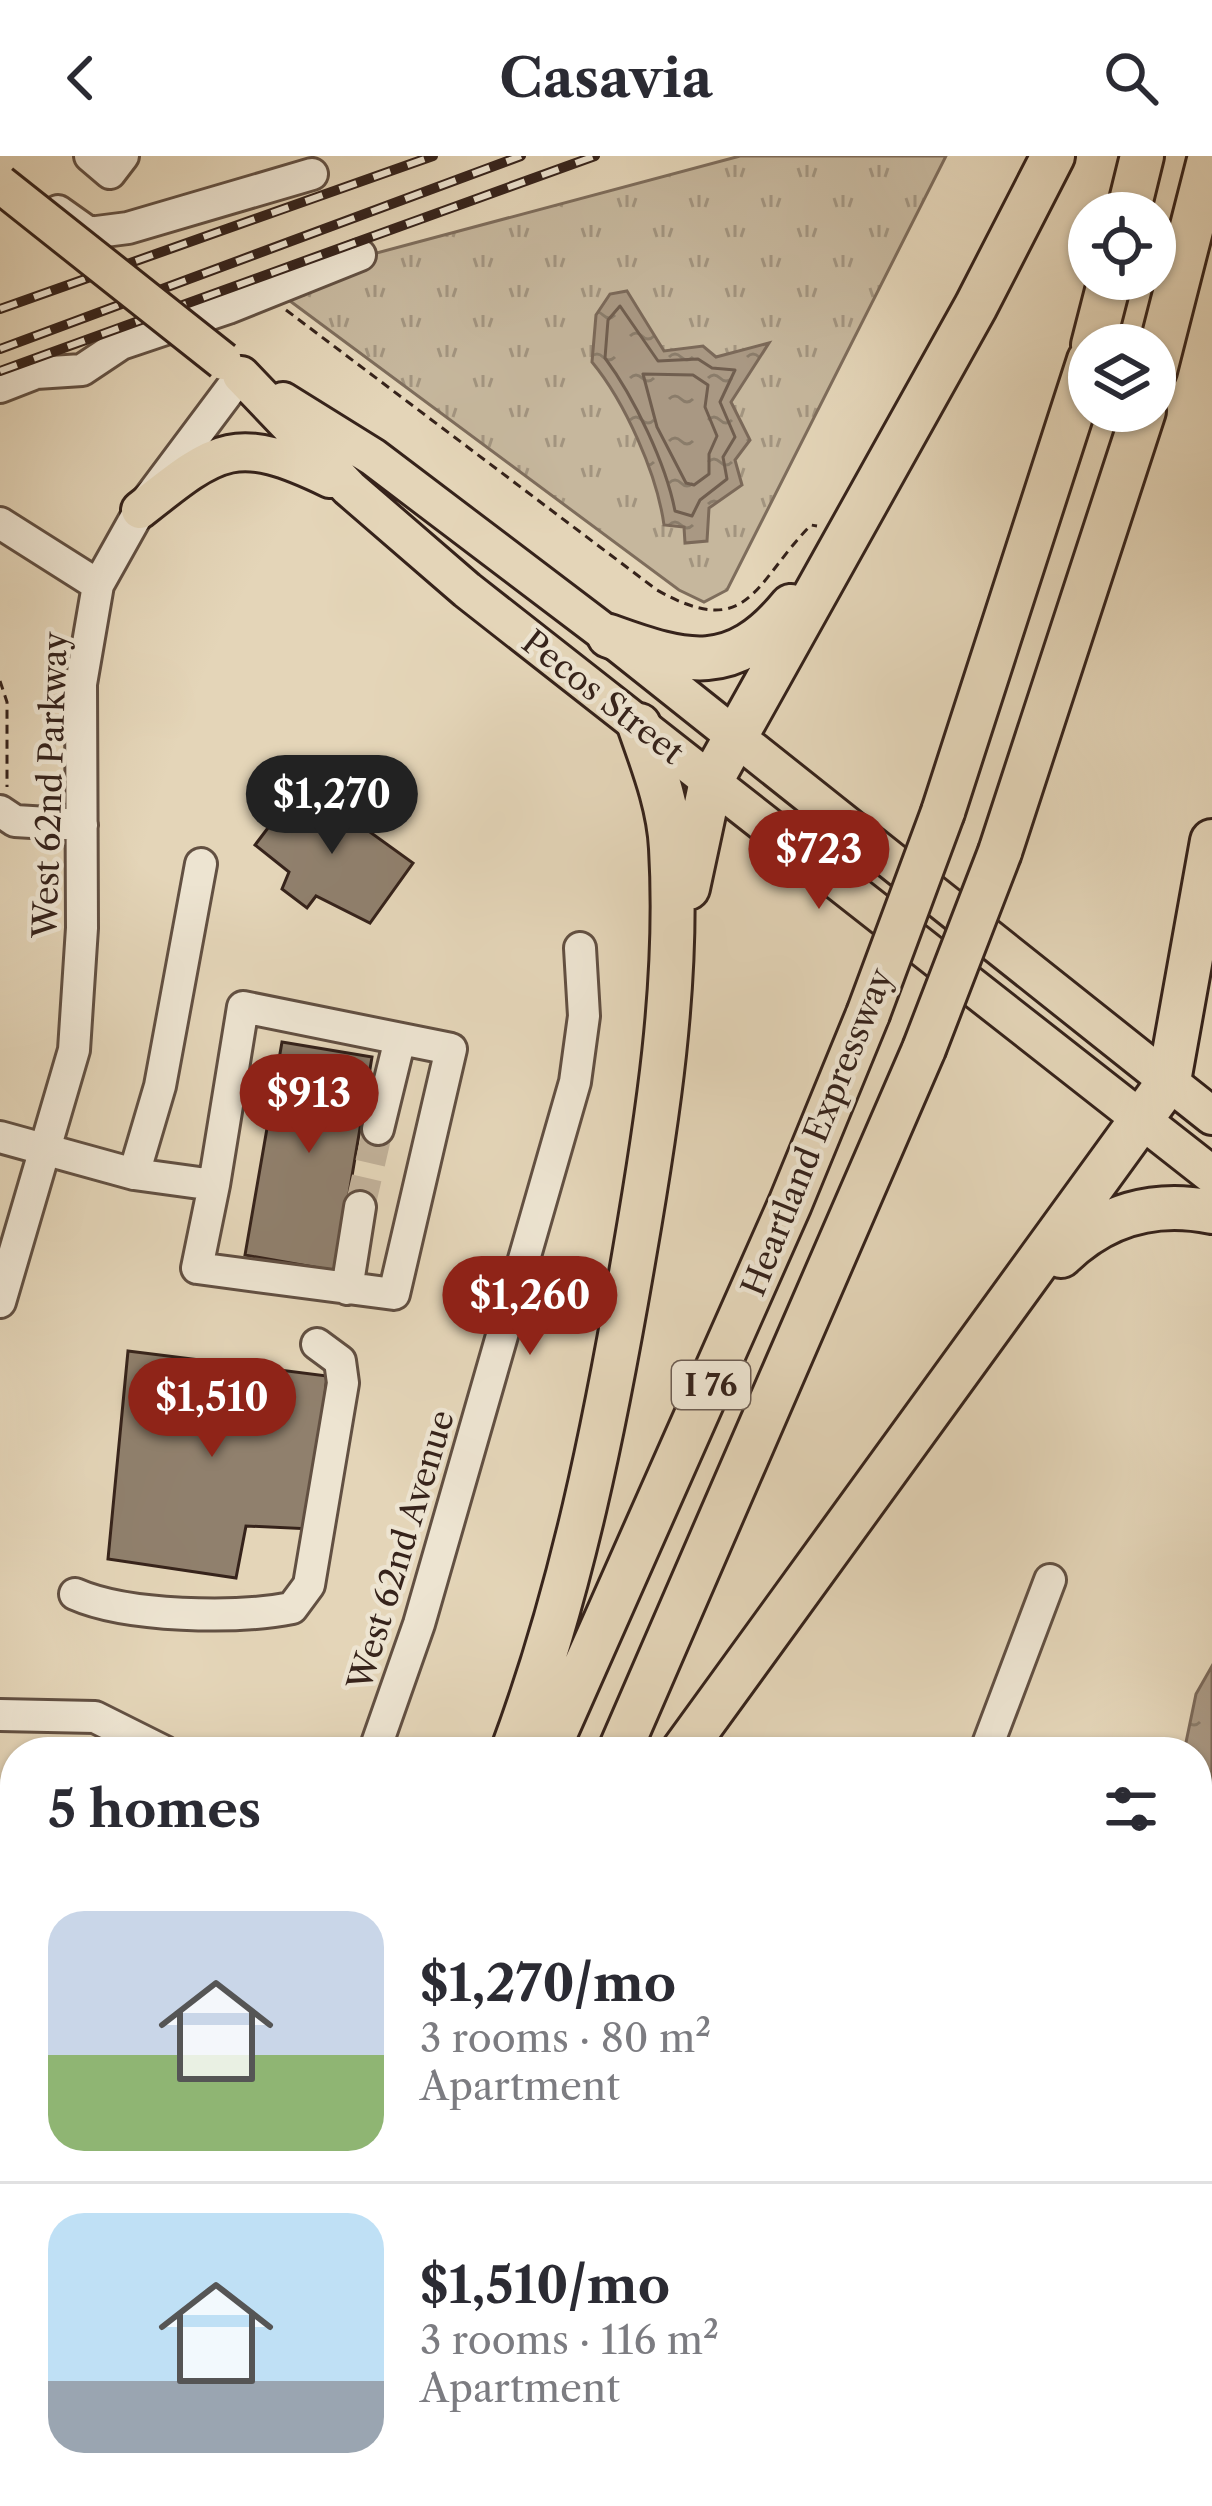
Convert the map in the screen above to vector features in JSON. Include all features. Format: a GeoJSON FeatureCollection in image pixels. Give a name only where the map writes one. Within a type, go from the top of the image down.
{"type":"FeatureCollection","features":[{"type":"Feature","properties":{"kind":"highway"},"geometry":{"type":"LineString","coordinates":[[1133,192],[1142,156]]}},
{"type":"Feature","properties":{"kind":"highway"},"geometry":{"type":"LineString","coordinates":[[1167,324],[1210,156]]}},
{"type":"Feature","properties":{"kind":"highway"},"geometry":{"type":"LineString","coordinates":[[671,965],[711,781],[1044,174]]}},
{"type":"Feature","properties":{"kind":"highway","name":"Heartland Expressway"},"geometry":{"type":"LineString","coordinates":[[554,1737],[790,1204],[868,1014],[943,812],[1068,425]]}},
{"type":"Feature","properties":{"kind":"highway","name":"Heartland Expressway"},"geometry":{"type":"LineString","coordinates":[[626,1737],[924,1049],[1000,851],[1137,432]]}},
{"type":"Feature","properties":{"kind":"highway"},"geometry":{"type":"LineString","coordinates":[[609,636],[685,660],[745,649],[769,632],[845,537]]}},
{"type":"Feature","properties":{"kind":"highway"},"geometry":{"type":"LineString","coordinates":[[518,1737],[585,1518],[652,1150],[671,965],[671,846],[659,783],[639,725]]}},
{"type":"Feature","properties":{"kind":"highway"},"geometry":{"type":"LineString","coordinates":[[693,1737],[1169,1082],[1211,851]]}},
{"type":"Feature","properties":{"kind":"highway"},"geometry":{"type":"LineString","coordinates":[[1211,851],[1212,924]]}},
{"type":"Feature","properties":{"kind":"highway"},"geometry":{"type":"LineString","coordinates":[[987,1329],[1096,1227],[1160,1207],[1212,1212]]}},
{"type":"Feature","properties":{"kind":"main road","name":"Pecos Street"},"geometry":{"type":"LineString","coordinates":[[0,184],[232,368],[373,457],[609,636],[1212,1116]]}},
{"type":"Feature","properties":{"kind":"main road","name":"Pecos Street"},"geometry":{"type":"LineString","coordinates":[[232,368],[349,488],[639,725],[1212,1175]]}},
{"type":"Feature","properties":{"kind":"main road"},"geometry":{"type":"LineString","coordinates":[[140,510],[200,462],[230,450],[288,459],[349,488]]}},
{"type":"Feature","properties":{"kind":"street"},"geometry":{"type":"LineString","coordinates":[[89,156],[110,173],[123,156]]}},
{"type":"Feature","properties":{"kind":"street"},"geometry":{"type":"LineString","coordinates":[[0,169],[89,233],[128,227],[312,162]]}},
{"type":"Feature","properties":{"kind":"street"},"geometry":{"type":"LineString","coordinates":[[0,387],[36,373],[82,370],[121,344],[360,254]]}},
{"type":"Feature","properties":{"kind":"street","name":"West 62nd Parkway"},"geometry":{"type":"LineString","coordinates":[[0,1302],[66,1092],[80,1000],[81,684],[98,585],[140,510],[232,368]]}},
{"type":"Feature","properties":{"kind":"street"},"geometry":{"type":"LineString","coordinates":[[6,528],[98,585]]}},
{"type":"Feature","properties":{"kind":"street"},"geometry":{"type":"LineString","coordinates":[[7,805],[15,821],[82,825]]}},
{"type":"Feature","properties":{"kind":"street"},"geometry":{"type":"LineString","coordinates":[[134,1174],[160,1087],[201,865]]}},
{"type":"Feature","properties":{"kind":"street","name":"West 62nd Avenue"},"geometry":{"type":"LineString","coordinates":[[379,1737],[419,1624],[575,1082],[584,1016],[580,948]]}},
{"type":"Feature","properties":{"kind":"street"},"geometry":{"type":"LineString","coordinates":[[243,1007],[400,1039],[452,1049],[394,1294],[197,1268],[243,1007]]}},
{"type":"Feature","properties":{"kind":"street"},"geometry":{"type":"LineString","coordinates":[[379,1129],[400,1039]]}},
{"type":"Feature","properties":{"kind":"street"},"geometry":{"type":"LineString","coordinates":[[0,1137],[134,1174],[214,1185]]}},
{"type":"Feature","properties":{"kind":"street"},"geometry":{"type":"LineString","coordinates":[[347,1288],[360,1207]]}},
{"type":"Feature","properties":{"kind":"street"},"geometry":{"type":"LineString","coordinates":[[75,1594],[99,1604],[255,1615],[292,1608],[309,1586],[343,1383],[340,1361],[317,1344]]}},
{"type":"Feature","properties":{"kind":"street"},"geometry":{"type":"LineString","coordinates":[[991,1737],[1050,1580]]}},
{"type":"Feature","properties":{"kind":"street"},"geometry":{"type":"LineString","coordinates":[[0,1715],[95,1717],[135,1737]]}},
{"type":"Feature","properties":{"kind":"path"},"geometry":{"type":"LineString","coordinates":[[266,293],[382,387],[689,608],[710,614],[747,599],[811,525],[845,537]]}},
{"type":"Feature","properties":{"kind":"path"},"geometry":{"type":"LineString","coordinates":[[0,682],[7,702],[7,805]]}},
{"type":"Feature","properties":{"kind":"green space"},"geometry":{"type":"Polygon","coordinates":[[[740,156],[946,156],[727,590],[704,602],[679,590],[286,298],[298,274],[740,156]]]}},
{"type":"Feature","properties":{"kind":"water"},"geometry":{"type":"Polygon","coordinates":[[[627,291],[664,351],[703,346],[716,357],[769,343],[731,402],[750,440],[735,460],[742,485],[709,508],[707,541],[685,543],[684,527],[664,525],[638,439],[592,362],[596,315],[610,294],[627,291]]]}},
{"type":"Feature","properties":{"kind":"water"},"geometry":{"type":"Polygon","coordinates":[[[1212,1666],[1212,1737],[1187,1737],[1196,1694],[1212,1666]]]}},
{"type":"Feature","properties":{"kind":"building"},"geometry":{"type":"Polygon","coordinates":[[[302,783],[413,863],[370,923],[316,896],[307,908],[282,889],[289,872],[255,845],[302,783]]]}},
{"type":"Feature","properties":{"kind":"building"},"geometry":{"type":"Polygon","coordinates":[[[282,1042],[372,1057],[336,1271],[245,1255],[282,1042]]]}},
{"type":"Feature","properties":{"kind":"building"},"geometry":{"type":"Polygon","coordinates":[[[128,1351],[327,1376],[311,1529],[246,1526],[236,1578],[108,1559],[128,1351]]]}},
{"type":"Feature","properties":{"kind":"tunnel"},"geometry":{"type":"LineString","coordinates":[[360,1207],[378,1129]]}},
{"type":"Feature","properties":{"kind":"railway"},"geometry":{"type":"LineString","coordinates":[[0,309],[433,156]]}},
{"type":"Feature","properties":{"kind":"railway"},"geometry":{"type":"LineString","coordinates":[[0,349],[521,156]]}},
{"type":"Feature","properties":{"kind":"railway"},"geometry":{"type":"LineString","coordinates":[[0,371],[595,156]]}}]}
